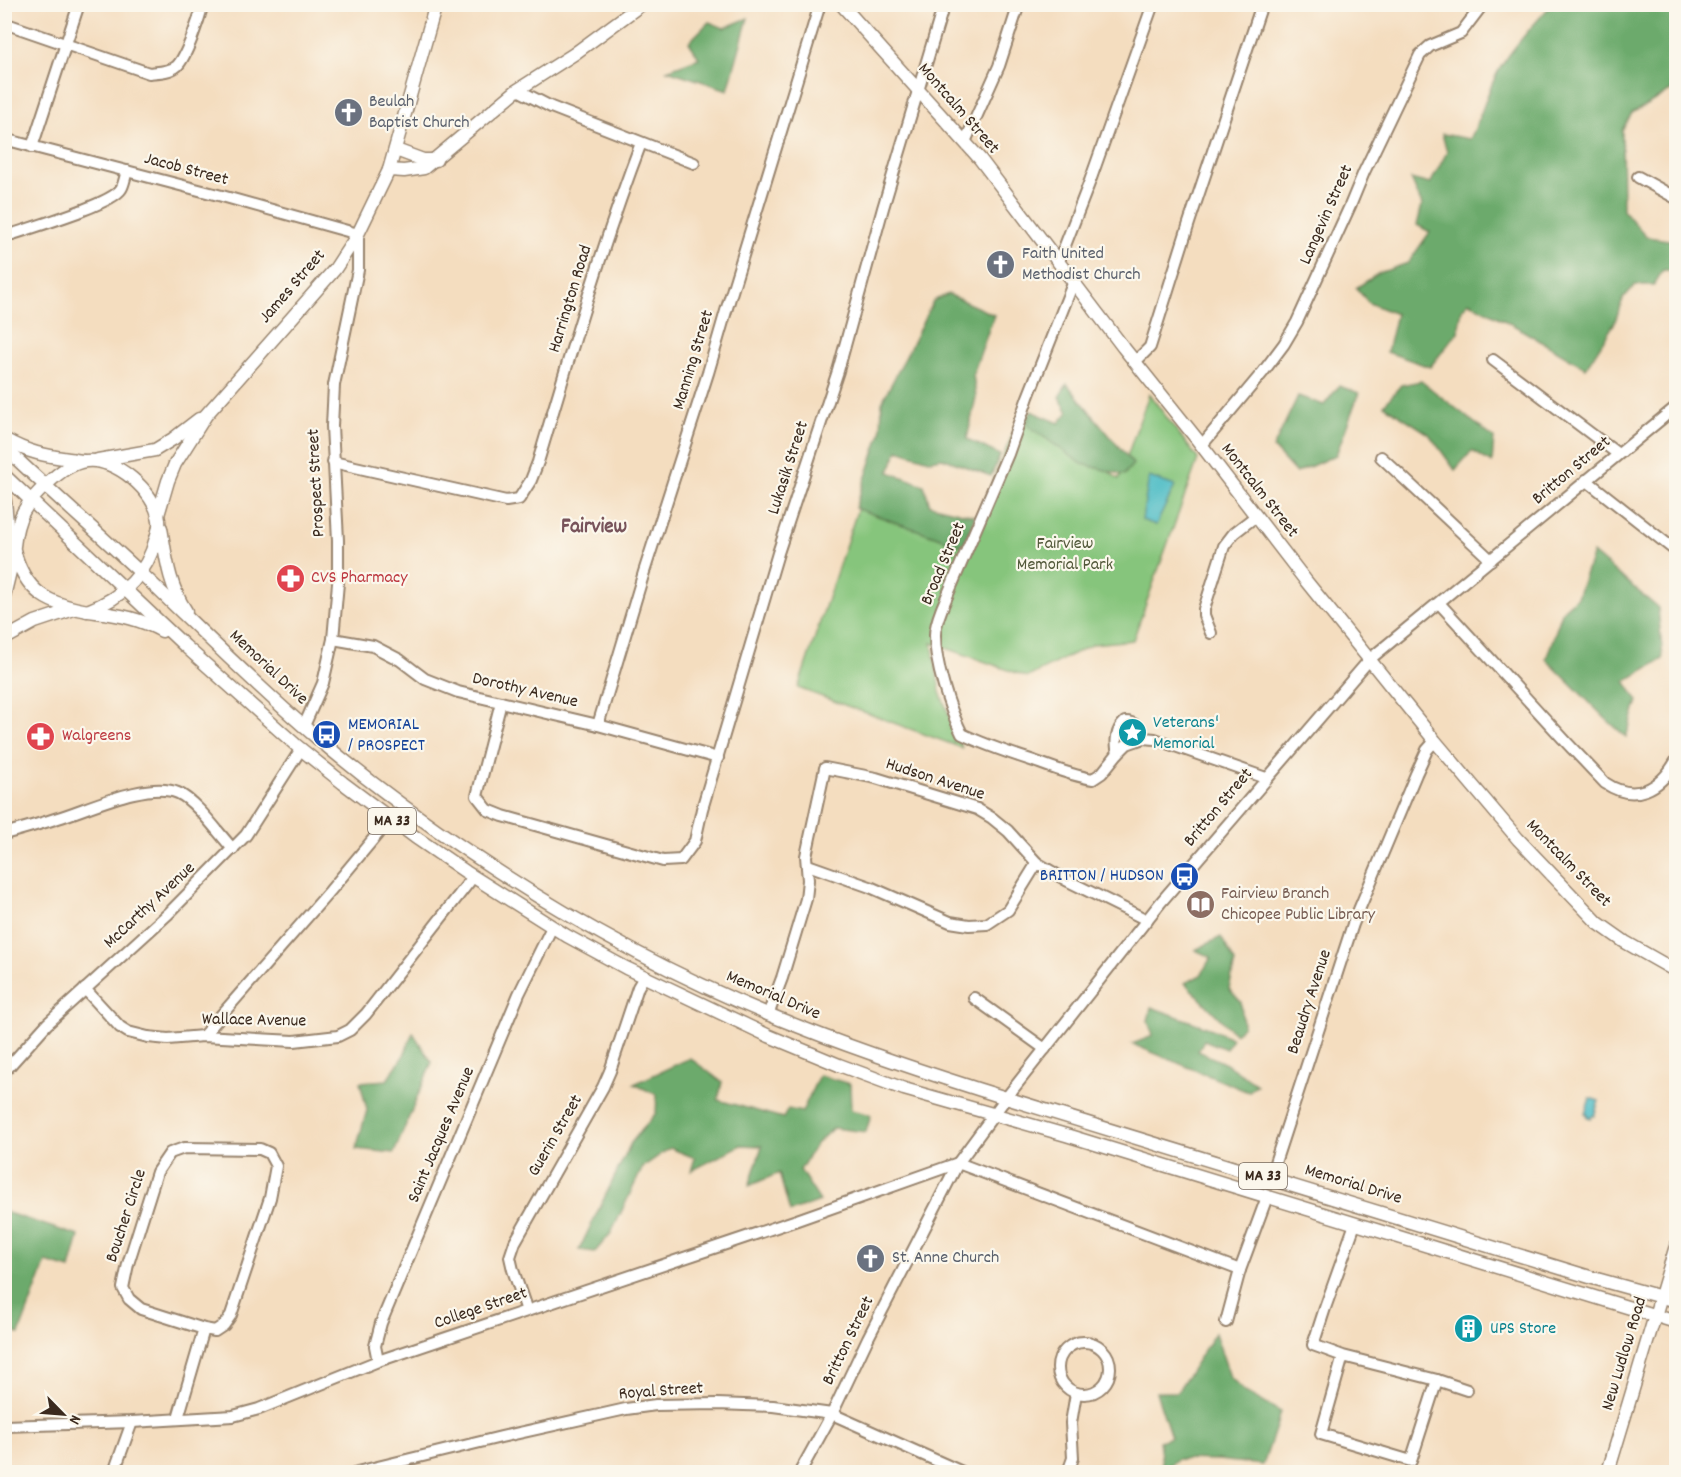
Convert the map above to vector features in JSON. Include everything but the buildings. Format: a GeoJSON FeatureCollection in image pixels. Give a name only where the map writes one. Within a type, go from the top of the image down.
{"type":"FeatureCollection","features":[{"type":"Feature","properties":{"kind":"main road"},"geometry":{"type":"LineString","coordinates":[[435,160],[423,160],[396,150],[436,4]]}},
{"type":"Feature","properties":{"kind":"main road"},"geometry":{"type":"LineString","coordinates":[[389,170],[404,171],[424,168],[518,90],[574,54],[642,4]]}},
{"type":"Feature","properties":{"kind":"main road","name":"Montcalm Street"},"geometry":{"type":"LineString","coordinates":[[841,4],[980,159],[1306,581],[1435,741],[1518,839],[1598,923],[1625,942],[1677,971]]}},
{"type":"Feature","properties":{"kind":"main road","name":"James Street"},"geometry":{"type":"LineString","coordinates":[[141,573],[150,557],[172,470],[181,452],[206,415],[335,269],[358,234],[389,170],[396,150]]}},
{"type":"Feature","properties":{"kind":"main road","name":"James Street"},"geometry":{"type":"LineString","coordinates":[[89,461],[155,450],[206,415]]}},
{"type":"Feature","properties":{"kind":"main road"},"geometry":{"type":"LineString","coordinates":[[4,439],[39,455],[89,461],[114,467],[132,478],[145,490],[159,519],[175,593],[201,631]]}},
{"type":"Feature","properties":{"kind":"main road","name":"Memorial Drive"},"geometry":{"type":"LineString","coordinates":[[4,447],[304,726],[370,780],[473,854],[529,890],[644,956],[768,1015],[873,1055],[1593,1278],[1677,1301]]}},
{"type":"Feature","properties":{"kind":"main road"},"geometry":{"type":"LineString","coordinates":[[4,596],[14,550],[16,528],[30,500],[62,471],[89,461]]}},
{"type":"Feature","properties":{"kind":"main road","name":"Memorial Drive"},"geometry":{"type":"LineString","coordinates":[[4,474],[185,646],[301,749],[390,819],[473,877],[592,951],[732,1020],[839,1065],[904,1089],[1096,1144],[1677,1322]]}},
{"type":"Feature","properties":{"kind":"main road"},"geometry":{"type":"LineString","coordinates":[[4,496],[7,520],[20,570],[32,586],[54,602],[74,609],[123,616],[146,622],[185,646]]}},
{"type":"Feature","properties":{"kind":"main road"},"geometry":{"type":"LineString","coordinates":[[87,611],[108,602],[141,573]]}},
{"type":"Feature","properties":{"kind":"main road"},"geometry":{"type":"LineString","coordinates":[[4,639],[34,622],[74,609]]}},
{"type":"Feature","properties":{"kind":"main road","name":"New Ludlow Road"},"geometry":{"type":"LineString","coordinates":[[1608,1473],[1677,1246]]}},
{"type":"Feature","properties":{"kind":"street"},"geometry":{"type":"LineString","coordinates":[[32,147],[79,4]]}},
{"type":"Feature","properties":{"kind":"street"},"geometry":{"type":"LineString","coordinates":[[4,23],[149,73],[166,71],[176,66],[185,53],[203,4]]}},
{"type":"Feature","properties":{"kind":"street","name":"Manning Street"},"geometry":{"type":"LineString","coordinates":[[598,725],[820,4]]}},
{"type":"Feature","properties":{"kind":"street","name":"Lukasik Street"},"geometry":{"type":"LineString","coordinates":[[501,702],[477,796],[488,810],[502,816],[663,861],[681,860],[695,841],[778,553],[838,371],[883,208],[944,4]]}},
{"type":"Feature","properties":{"kind":"street"},"geometry":{"type":"LineString","coordinates":[[965,142],[999,66],[1019,4]]}},
{"type":"Feature","properties":{"kind":"street"},"geometry":{"type":"LineString","coordinates":[[1059,261],[1090,182],[1153,4]]}},
{"type":"Feature","properties":{"kind":"street"},"geometry":{"type":"LineString","coordinates":[[1135,362],[1150,347],[1262,4]]}},
{"type":"Feature","properties":{"kind":"street","name":"Langevin Street"},"geometry":{"type":"LineString","coordinates":[[1202,446],[1263,372],[1297,322],[1364,172],[1420,55],[1430,46],[1461,33],[1483,4]]}},
{"type":"Feature","properties":{"kind":"street"},"geometry":{"type":"LineString","coordinates":[[518,90],[551,107],[694,163]]}},
{"type":"Feature","properties":{"kind":"street","name":"Jacob Street"},"geometry":{"type":"LineString","coordinates":[[4,139],[358,234]]}},
{"type":"Feature","properties":{"kind":"street","name":"Harrington Road"},"geometry":{"type":"LineString","coordinates":[[333,462],[506,501],[519,499],[537,465],[587,298],[641,143]]}},
{"type":"Feature","properties":{"kind":"street"},"geometry":{"type":"LineString","coordinates":[[4,237],[74,214],[109,198],[121,190],[127,171]]}},
{"type":"Feature","properties":{"kind":"street"},"geometry":{"type":"LineString","coordinates":[[1638,177],[1677,198]]}},
{"type":"Feature","properties":{"kind":"street","name":"Prospect Street"},"geometry":{"type":"LineString","coordinates":[[304,726],[323,682],[333,639],[338,583],[332,426],[334,385],[358,270],[358,234]]}},
{"type":"Feature","properties":{"kind":"street","name":"Broad Street"},"geometry":{"type":"LineString","coordinates":[[1074,281],[1008,454],[942,608],[935,632],[936,654],[947,696],[962,734],[975,741],[1093,779],[1102,773],[1118,753]]}},
{"type":"Feature","properties":{"kind":"street"},"geometry":{"type":"LineString","coordinates":[[1493,360],[1618,454]]}},
{"type":"Feature","properties":{"kind":"street","name":"Britton Street"},"geometry":{"type":"LineString","coordinates":[[800,1473],[958,1163],[1006,1098],[1147,920],[1370,659],[1677,407]]}},
{"type":"Feature","properties":{"kind":"street"},"geometry":{"type":"LineString","coordinates":[[1382,457],[1491,560]]}},
{"type":"Feature","properties":{"kind":"street"},"geometry":{"type":"LineString","coordinates":[[1586,480],[1677,551]]}},
{"type":"Feature","properties":{"kind":"street"},"geometry":{"type":"LineString","coordinates":[[1211,633],[1204,609],[1224,546],[1234,533],[1256,516]]}},
{"type":"Feature","properties":{"kind":"street"},"geometry":{"type":"LineString","coordinates":[[1439,603],[1568,744],[1612,788],[1623,791],[1644,791],[1661,782],[1677,761]]}},
{"type":"Feature","properties":{"kind":"street","name":"Dorothy Avenue"},"geometry":{"type":"LineString","coordinates":[[333,639],[373,646],[400,660],[424,679],[458,692],[598,725],[718,758]]}},
{"type":"Feature","properties":{"kind":"street"},"geometry":{"type":"LineString","coordinates":[[1118,753],[1117,736],[1119,728],[1125,722],[1137,726],[1144,738]]}},
{"type":"Feature","properties":{"kind":"street"},"geometry":{"type":"LineString","coordinates":[[1118,753],[1127,744],[1144,738],[1155,739],[1266,778]]}},
{"type":"Feature","properties":{"kind":"street","name":"Beaudry Avenue"},"geometry":{"type":"LineString","coordinates":[[1270,1178],[1353,924],[1416,774],[1427,750],[1435,741]]}},
{"type":"Feature","properties":{"kind":"street","name":"McCarthy Avenue"},"geometry":{"type":"LineString","coordinates":[[4,1072],[47,1024],[168,914],[246,835],[301,749]]}},
{"type":"Feature","properties":{"kind":"street","name":"Hudson Avenue"},"geometry":{"type":"LineString","coordinates":[[808,866],[806,856],[825,768],[876,778],[977,809],[1008,831],[1036,863],[1147,920]]}},
{"type":"Feature","properties":{"kind":"street"},"geometry":{"type":"LineString","coordinates":[[4,834],[117,797],[161,789],[177,793],[189,800],[233,849]]}},
{"type":"Feature","properties":{"kind":"street"},"geometry":{"type":"LineString","coordinates":[[203,1036],[390,819]]}},
{"type":"Feature","properties":{"kind":"street"},"geometry":{"type":"LineString","coordinates":[[768,1015],[806,899],[808,866],[870,887],[950,922],[969,925],[987,924],[1008,910],[1036,863]]}},
{"type":"Feature","properties":{"kind":"street","name":"Wallace Avenue"},"geometry":{"type":"LineString","coordinates":[[86,989],[120,1027],[128,1032],[148,1037],[168,1039],[203,1036],[294,1041],[338,1036],[350,1030],[366,1014],[473,877]]}},
{"type":"Feature","properties":{"kind":"street","name":"Saint Jacques Avenue"},"geometry":{"type":"LineString","coordinates":[[378,1361],[375,1346],[381,1323],[519,994],[552,927]]}},
{"type":"Feature","properties":{"kind":"street","name":"Guerin Street"},"geometry":{"type":"LineString","coordinates":[[527,1311],[510,1257],[515,1242],[603,1087],[638,987],[644,977]]}},
{"type":"Feature","properties":{"kind":"street"},"geometry":{"type":"LineString","coordinates":[[974,998],[1045,1049]]}},
{"type":"Feature","properties":{"kind":"street","name":"Boucher Circle"},"geometry":{"type":"LineString","coordinates":[[184,1148],[260,1149],[269,1153],[276,1166],[270,1198],[231,1315],[224,1325],[215,1331],[204,1329],[141,1309],[129,1299],[123,1288],[128,1264],[157,1172],[170,1153],[184,1148]]}},
{"type":"Feature","properties":{"kind":"street"},"geometry":{"type":"LineString","coordinates":[[958,1163],[1240,1270]]}},
{"type":"Feature","properties":{"kind":"street","name":"College Street"},"geometry":{"type":"LineString","coordinates":[[4,1426],[233,1416],[259,1409],[378,1361],[797,1220],[958,1163]]}},
{"type":"Feature","properties":{"kind":"street"},"geometry":{"type":"LineString","coordinates":[[1226,1322],[1240,1270],[1266,1197]]}},
{"type":"Feature","properties":{"kind":"street"},"geometry":{"type":"LineString","coordinates":[[1355,1224],[1313,1345],[1343,1356],[1467,1390]]}},
{"type":"Feature","properties":{"kind":"street"},"geometry":{"type":"LineString","coordinates":[[178,1418],[204,1329]]}},
{"type":"Feature","properties":{"kind":"street"},"geometry":{"type":"LineString","coordinates":[[1082,1341],[1092,1342],[1101,1347],[1108,1356],[1109,1376],[1104,1385],[1096,1391],[1086,1394],[1076,1393],[1060,1380],[1059,1359],[1064,1350],[1072,1344],[1082,1341]]}},
{"type":"Feature","properties":{"kind":"street"},"geometry":{"type":"LineString","coordinates":[[1343,1356],[1321,1434],[1411,1461],[1437,1380]]}},
{"type":"Feature","properties":{"kind":"street"},"geometry":{"type":"LineString","coordinates":[[1068,1473],[1073,1458],[1071,1423],[1076,1393]]}},
{"type":"Feature","properties":{"kind":"street","name":"Royal Street"},"geometry":{"type":"LineString","coordinates":[[357,1473],[626,1409],[656,1405],[744,1404],[832,1414],[962,1473]]}},
{"type":"Feature","properties":{"kind":"street"},"geometry":{"type":"LineString","coordinates":[[114,1473],[132,1422]]}},
{"type":"Feature","properties":{"kind":"green space"},"geometry":{"type":"Polygon","coordinates":[[[1552,4],[1676,5],[1676,88],[1632,113],[1622,130],[1623,210],[1647,237],[1676,241],[1676,271],[1663,270],[1654,285],[1635,285],[1623,299],[1614,324],[1586,368],[1469,302],[1462,309],[1458,332],[1430,367],[1387,352],[1396,314],[1369,303],[1356,288],[1379,273],[1408,263],[1430,232],[1417,225],[1422,205],[1411,179],[1430,184],[1447,152],[1442,134],[1470,139],[1499,70],[1517,44],[1552,4]]]}},
{"type":"Feature","properties":{"kind":"green space"},"geometry":{"type":"Polygon","coordinates":[[[748,18],[728,90],[667,70],[699,58],[689,42],[709,22],[724,28],[748,18]]]}},
{"type":"Feature","properties":{"kind":"green space"},"geometry":{"type":"Polygon","coordinates":[[[948,294],[994,315],[973,374],[976,397],[967,439],[1000,455],[991,476],[942,458],[929,460],[898,450],[889,472],[924,485],[930,505],[975,516],[963,546],[855,508],[881,433],[882,402],[933,301],[948,294]]]}},
{"type":"Feature","properties":{"kind":"green space"},"geometry":{"type":"Polygon","coordinates":[[[1421,381],[1494,438],[1492,463],[1472,451],[1455,470],[1429,434],[1384,405],[1401,385],[1421,381]]]}},
{"type":"Feature","properties":{"kind":"green space"},"geometry":{"type":"Polygon","coordinates":[[[1067,384],[1133,464],[1124,475],[1082,464],[1027,425],[1031,411],[1059,423],[1068,412],[1059,397],[1067,384]]]}},
{"type":"Feature","properties":{"kind":"green space"},"geometry":{"type":"Polygon","coordinates":[[[1339,386],[1359,393],[1336,455],[1296,473],[1273,448],[1298,396],[1324,405],[1339,386]]]}},
{"type":"Feature","properties":{"kind":"green space","name":"Fairview Memorial Park"},"geometry":{"type":"Polygon","coordinates":[[[1149,394],[1198,459],[1133,640],[1093,644],[1028,677],[932,643],[940,692],[962,748],[798,688],[860,502],[968,541],[1022,411],[1119,479],[1149,394]]]}},
{"type":"Feature","properties":{"kind":"green space"},"geometry":{"type":"Polygon","coordinates":[[[1593,553],[1658,608],[1663,659],[1625,681],[1638,701],[1626,737],[1546,659],[1563,610],[1577,597],[1593,553]]]}},
{"type":"Feature","properties":{"kind":"green space"},"geometry":{"type":"Polygon","coordinates":[[[1221,937],[1235,962],[1229,989],[1241,1002],[1243,1026],[1235,1034],[1185,983],[1201,975],[1211,957],[1195,950],[1221,937]]]}},
{"type":"Feature","properties":{"kind":"green space"},"geometry":{"type":"Polygon","coordinates":[[[1151,1007],[1232,1038],[1226,1049],[1204,1040],[1198,1051],[1226,1064],[1257,1085],[1248,1092],[1132,1044],[1153,1036],[1148,1021],[1151,1007]]]}},
{"type":"Feature","properties":{"kind":"green space"},"geometry":{"type":"Polygon","coordinates":[[[413,1033],[432,1062],[394,1153],[356,1149],[367,1110],[360,1082],[387,1080],[404,1055],[413,1033]]]}},
{"type":"Feature","properties":{"kind":"green space"},"geometry":{"type":"Polygon","coordinates":[[[690,1058],[722,1082],[718,1100],[783,1118],[788,1109],[802,1112],[819,1075],[850,1084],[851,1110],[871,1115],[866,1132],[833,1128],[816,1144],[800,1170],[820,1201],[790,1212],[779,1173],[749,1186],[762,1146],[741,1145],[691,1171],[695,1158],[670,1148],[643,1167],[611,1233],[595,1252],[579,1250],[631,1143],[656,1113],[657,1095],[634,1084],[690,1058]]]}},
{"type":"Feature","properties":{"kind":"green space"},"geometry":{"type":"Polygon","coordinates":[[[5,1212],[79,1236],[70,1269],[46,1262],[19,1334],[5,1330],[5,1212]]]}},
{"type":"Feature","properties":{"kind":"green space"},"geometry":{"type":"Polygon","coordinates":[[[1215,1333],[1230,1377],[1245,1392],[1281,1412],[1263,1465],[1218,1460],[1177,1459],[1163,1472],[1159,1441],[1171,1437],[1156,1392],[1177,1392],[1215,1333]]]}},
{"type":"Feature","properties":{"kind":"water"},"geometry":{"type":"Polygon","coordinates":[[[1149,477],[1175,486],[1156,525],[1142,520],[1149,477]]]}},
{"type":"Feature","properties":{"kind":"water"},"geometry":{"type":"Polygon","coordinates":[[[1590,1098],[1599,1101],[1594,1116],[1591,1118],[1585,1114],[1590,1098]]]}},
{"type":"Feature","properties":{"kind":"place","name":"Beulah Baptist Church"},"geometry":{"type":"Point","coordinates":[348,112]}},
{"type":"Feature","properties":{"kind":"place","name":"Faith United Methodist Church"},"geometry":{"type":"Point","coordinates":[1001,264]}},
{"type":"Feature","properties":{"kind":"place","name":"CVS Pharmacy"},"geometry":{"type":"Point","coordinates":[290,578]}},
{"type":"Feature","properties":{"kind":"place","name":"Veterans' Memorial"},"geometry":{"type":"Point","coordinates":[1132,733]}},
{"type":"Feature","properties":{"kind":"place","name":"MEMORIAL / PROSPECT"},"geometry":{"type":"Point","coordinates":[327,735]}},
{"type":"Feature","properties":{"kind":"place","name":"Walgreens"},"geometry":{"type":"Point","coordinates":[41,736]}},
{"type":"Feature","properties":{"kind":"place","name":"BRITTON / HUDSON"},"geometry":{"type":"Point","coordinates":[1185,876]}},
{"type":"Feature","properties":{"kind":"place","name":"Fairview Branch Chicopee Public Library"},"geometry":{"type":"Point","coordinates":[1200,904]}},
{"type":"Feature","properties":{"kind":"place","name":"St. Anne Church"},"geometry":{"type":"Point","coordinates":[871,1258]}},
{"type":"Feature","properties":{"kind":"place","name":"UPS Store"},"geometry":{"type":"Point","coordinates":[1469,1329]}},
{"type":"Feature","properties":{"kind":"district","name":"Fairview"},"geometry":{"type":"Point","coordinates":[594,528]}}]}
